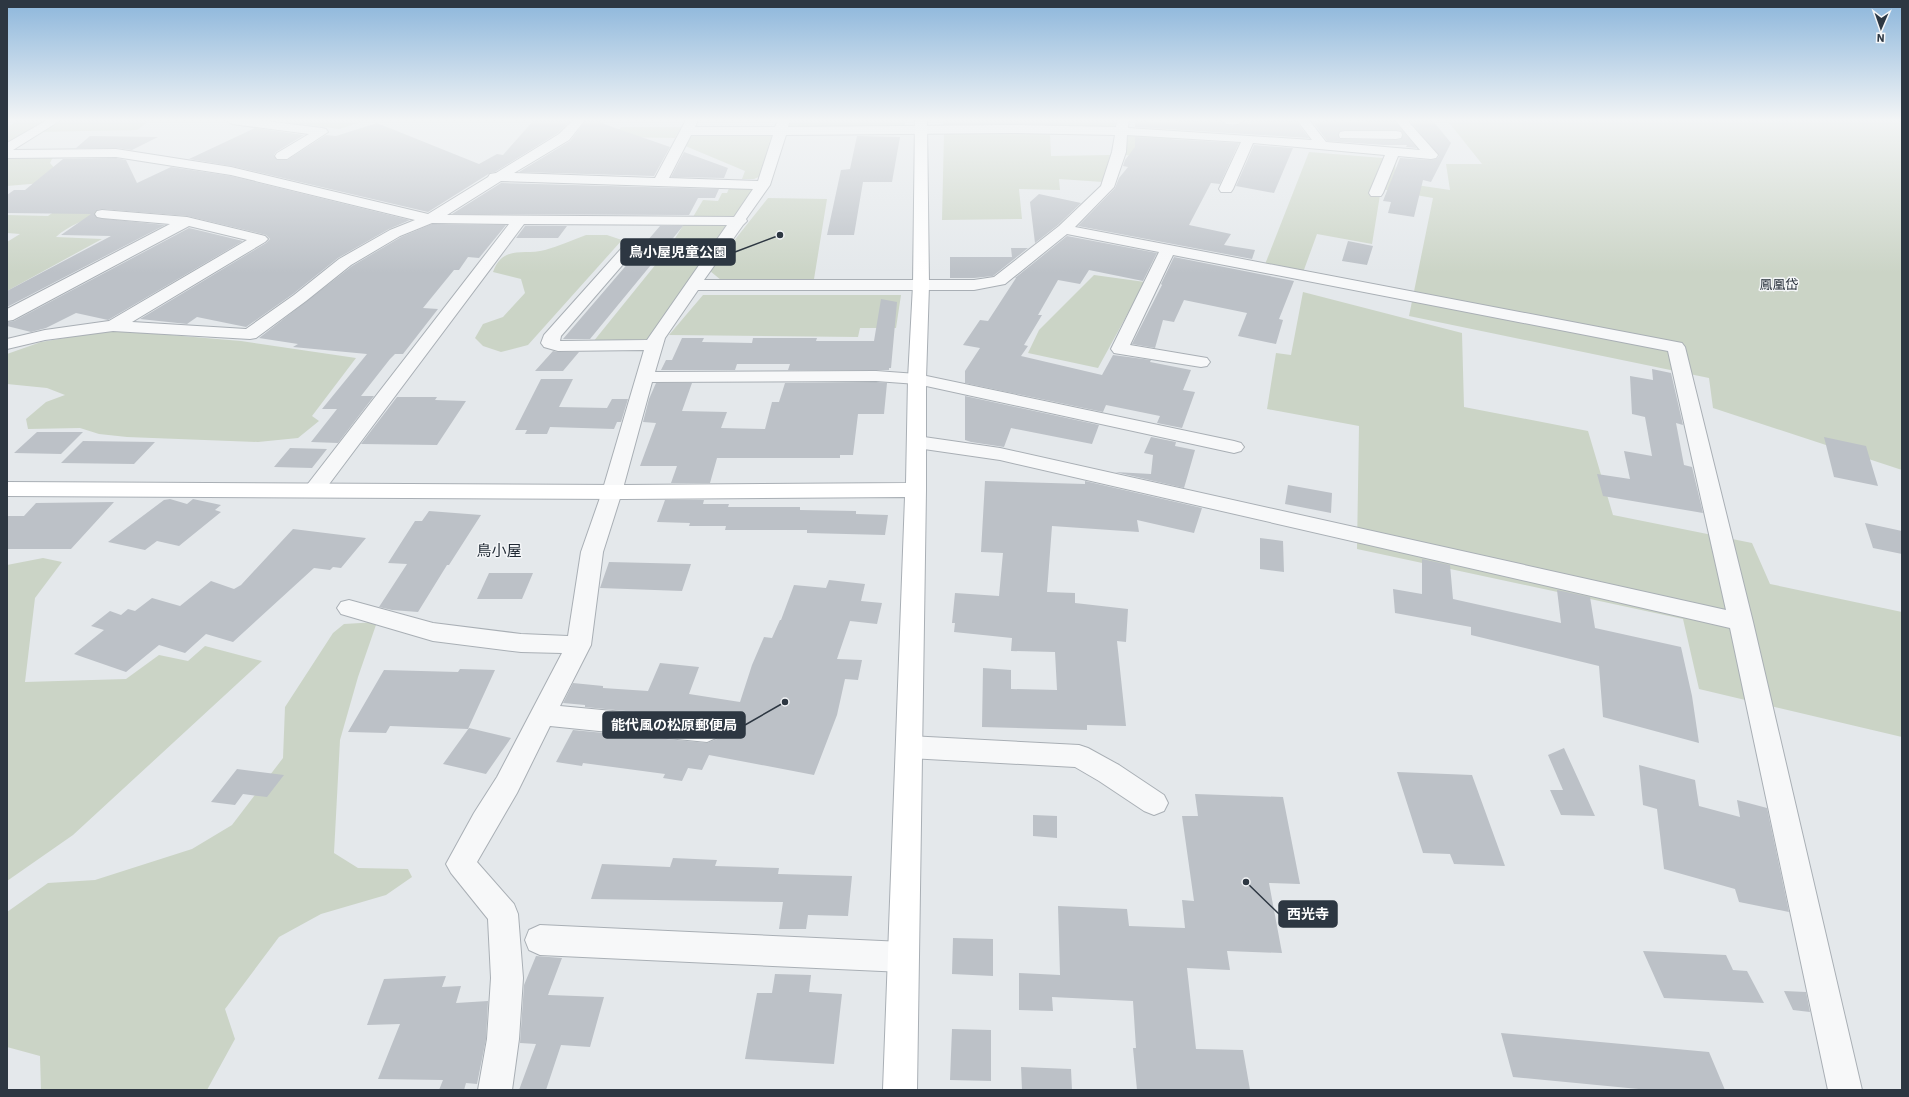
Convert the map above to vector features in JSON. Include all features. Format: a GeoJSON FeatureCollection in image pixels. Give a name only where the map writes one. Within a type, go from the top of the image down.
{"type":"FeatureCollection","features":[{"type":"Feature","properties":{"kind":"street"},"geometry":{"type":"LineString","coordinates":[[232,171],[430,219],[740,221]]}},
{"type":"Feature","properties":{"kind":"street"},"geometry":{"type":"LineString","coordinates":[[7,344],[45,335],[113,326],[250,334],[300,298],[345,262],[395,233],[430,219],[505,171]]}},
{"type":"Feature","properties":{"kind":"street"},"geometry":{"type":"LineString","coordinates":[[660,182],[666,171]]}},
{"type":"Feature","properties":{"kind":"street"},"geometry":{"type":"LineString","coordinates":[[495,1090],[503,1039],[506,978],[503,914],[461,864],[484,822],[507,785],[579,645],[592,552],[612,492],[656,338],[740,221],[763,185],[768,171]]}},
{"type":"Feature","properties":{"kind":"street"},"geometry":{"type":"LineString","coordinates":[[900,1090],[916,490],[917,379],[921,285],[921,171]]}},
{"type":"Feature","properties":{"kind":"street"},"geometry":{"type":"LineString","coordinates":[[694,286],[974,285],[999,281],[1064,229],[1107,187],[1112,171]]}},
{"type":"Feature","properties":{"kind":"street"},"geometry":{"type":"LineString","coordinates":[[1226,189],[1234,171]]}},
{"type":"Feature","properties":{"kind":"street"},"geometry":{"type":"LineString","coordinates":[[1376,193],[1385,171]]}},
{"type":"Feature","properties":{"kind":"street"},"geometry":{"type":"LineString","coordinates":[[495,177],[763,185]]}},
{"type":"Feature","properties":{"kind":"street"},"geometry":{"type":"LineString","coordinates":[[102,214],[187,221],[260,239],[113,326]]}},
{"type":"Feature","properties":{"kind":"street"},"geometry":{"type":"LineString","coordinates":[[314,490],[520,219]]}},
{"type":"Feature","properties":{"kind":"street"},"geometry":{"type":"LineString","coordinates":[[7,316],[187,221]]}},
{"type":"Feature","properties":{"kind":"street"},"geometry":{"type":"LineString","coordinates":[[1064,229],[1676,347],[1742,622],[1845,1090]]}},
{"type":"Feature","properties":{"kind":"street"},"geometry":{"type":"LineString","coordinates":[[633,244],[553,335],[550,343],[558,346],[654,346]]}},
{"type":"Feature","properties":{"kind":"street"},"geometry":{"type":"LineString","coordinates":[[1168,249],[1120,349],[1201,362]]}},
{"type":"Feature","properties":{"kind":"street"},"geometry":{"type":"LineString","coordinates":[[645,377],[876,376],[917,379],[1234,447]]}},
{"type":"Feature","properties":{"kind":"street"},"geometry":{"type":"LineString","coordinates":[[916,442],[1000,454],[1742,622]]}},
{"type":"Feature","properties":{"kind":"street"},"geometry":{"type":"LineString","coordinates":[[7,490],[612,492],[916,490]]}},
{"type":"Feature","properties":{"kind":"street"},"geometry":{"type":"LineString","coordinates":[[349,608],[433,632],[522,643],[579,645]]}},
{"type":"Feature","properties":{"kind":"street"},"geometry":{"type":"LineString","coordinates":[[543,715],[707,731]]}},
{"type":"Feature","properties":{"kind":"street"},"geometry":{"type":"LineString","coordinates":[[909,747],[1079,756],[1109,773],[1154,803]]}},
{"type":"Feature","properties":{"kind":"street"},"geometry":{"type":"LineString","coordinates":[[540,940],[903,957]]}},
{"type":"Feature","properties":{"kind":"green space"},"geometry":{"type":"Polygon","coordinates":[[[7,171],[57,171],[77,180],[7,186],[7,171]]]}},
{"type":"Feature","properties":{"kind":"green space"},"geometry":{"type":"Polygon","coordinates":[[[745,171],[763,171],[761,176],[754,179],[742,179],[745,171]]]}},
{"type":"Feature","properties":{"kind":"green space"},"geometry":{"type":"Polygon","coordinates":[[[943,171],[1106,171],[1103,182],[1059,179],[1060,190],[1019,189],[1022,219],[942,220],[943,171]]]}},
{"type":"Feature","properties":{"kind":"green space"},"geometry":{"type":"Polygon","coordinates":[[[1301,171],[1396,171],[1396,182],[1450,190],[1447,171],[1902,171],[1902,470],[1713,408],[1709,378],[1409,316],[1433,198],[1381,189],[1372,244],[1317,234],[1301,278],[1262,272],[1301,171]]]}},
{"type":"Feature","properties":{"kind":"green space"},"geometry":{"type":"Polygon","coordinates":[[[730,186],[756,188],[733,217],[693,217],[703,200],[718,201],[722,193],[727,193],[730,186]]]}},
{"type":"Feature","properties":{"kind":"green space"},"geometry":{"type":"Polygon","coordinates":[[[768,198],[827,199],[814,279],[721,280],[710,271],[768,198]]]}},
{"type":"Feature","properties":{"kind":"green space"},"geometry":{"type":"Polygon","coordinates":[[[59,208],[103,210],[66,229],[56,237],[102,239],[7,291],[7,242],[20,234],[7,233],[7,215],[48,216],[59,208]]]}},
{"type":"Feature","properties":{"kind":"green space"},"geometry":{"type":"Polygon","coordinates":[[[684,224],[730,225],[649,340],[593,342],[669,248],[684,224]]]}},
{"type":"Feature","properties":{"kind":"green space"},"geometry":{"type":"Polygon","coordinates":[[[586,235],[607,235],[622,240],[528,345],[501,352],[483,346],[475,338],[483,324],[503,317],[525,293],[521,279],[493,272],[497,263],[502,258],[508,254],[545,250],[586,235]]]}},
{"type":"Feature","properties":{"kind":"green space"},"geometry":{"type":"Polygon","coordinates":[[[1094,275],[1145,282],[1098,368],[1028,353],[1039,330],[1094,275]]]}},
{"type":"Feature","properties":{"kind":"green space"},"geometry":{"type":"Polygon","coordinates":[[[1303,292],[1462,333],[1464,407],[1588,431],[1613,515],[1752,543],[1770,584],[1902,612],[1902,737],[1699,689],[1683,619],[1357,549],[1359,426],[1267,409],[1276,353],[1291,355],[1303,292]]]}},
{"type":"Feature","properties":{"kind":"green space"},"geometry":{"type":"Polygon","coordinates":[[[703,295],[901,295],[896,328],[860,328],[858,337],[669,335],[703,295]]]}},
{"type":"Feature","properties":{"kind":"green space"},"geometry":{"type":"Polygon","coordinates":[[[111,330],[241,341],[356,358],[312,416],[319,421],[298,438],[258,442],[127,437],[99,434],[80,428],[28,429],[26,419],[46,402],[65,395],[47,388],[7,384],[7,354],[41,342],[111,330]]]}},
{"type":"Feature","properties":{"kind":"green space"},"geometry":{"type":"Polygon","coordinates":[[[43,558],[62,562],[35,598],[25,682],[126,679],[159,655],[188,661],[205,646],[262,661],[73,835],[7,881],[7,565],[43,558]]]}},
{"type":"Feature","properties":{"kind":"green space"},"geometry":{"type":"Polygon","coordinates":[[[377,622],[358,677],[340,740],[334,853],[358,868],[408,869],[412,877],[386,895],[321,914],[279,937],[225,1009],[235,1039],[207,1090],[41,1090],[40,1056],[7,1047],[7,912],[48,883],[95,880],[192,849],[232,825],[283,758],[285,707],[333,633],[344,624],[377,622]]]}},
{"type":"Feature","properties":{"kind":"building"},"geometry":{"type":"Polygon","coordinates":[[[48,171],[131,171],[137,183],[162,171],[199,171],[231,176],[410,220],[389,229],[338,258],[293,294],[246,327],[197,317],[187,324],[140,319],[266,243],[270,239],[266,235],[187,216],[102,209],[97,210],[94,213],[97,218],[165,225],[7,307],[7,291],[111,236],[61,235],[91,214],[7,213],[7,195],[14,190],[25,190],[48,171]]]}},
{"type":"Feature","properties":{"kind":"building"},"geometry":{"type":"Polygon","coordinates":[[[253,171],[496,171],[490,173],[428,212],[253,171]]]}},
{"type":"Feature","properties":{"kind":"building"},"geometry":{"type":"Polygon","coordinates":[[[520,171],[657,171],[654,176],[519,172],[520,171]]]}},
{"type":"Feature","properties":{"kind":"building"},"geometry":{"type":"Polygon","coordinates":[[[674,171],[727,171],[724,178],[671,177],[674,171]]]}},
{"type":"Feature","properties":{"kind":"building"},"geometry":{"type":"Polygon","coordinates":[[[841,171],[894,171],[892,182],[863,182],[854,235],[827,235],[841,171]]]}},
{"type":"Feature","properties":{"kind":"building"},"geometry":{"type":"Polygon","coordinates":[[[1125,171],[1226,171],[1220,184],[1211,183],[1189,225],[1231,234],[1224,245],[1255,250],[1252,259],[1078,226],[1115,188],[1119,178],[1125,171]]]}},
{"type":"Feature","properties":{"kind":"building"},"geometry":{"type":"Polygon","coordinates":[[[1243,171],[1283,171],[1274,193],[1236,186],[1243,171]]]}},
{"type":"Feature","properties":{"kind":"building"},"geometry":{"type":"Polygon","coordinates":[[[1395,171],[1437,171],[1431,182],[1423,180],[1414,217],[1388,213],[1391,202],[1383,201],[1395,171]]]}},
{"type":"Feature","properties":{"kind":"building"},"geometry":{"type":"Polygon","coordinates":[[[501,183],[719,189],[715,198],[698,198],[689,215],[452,214],[501,183]]]}},
{"type":"Feature","properties":{"kind":"building"},"geometry":{"type":"Polygon","coordinates":[[[1039,194],[1081,203],[1058,225],[1035,243],[1030,202],[1039,194]]]}},
{"type":"Feature","properties":{"kind":"building"},"geometry":{"type":"Polygon","coordinates":[[[432,224],[506,225],[479,258],[468,257],[459,270],[454,270],[423,308],[438,309],[403,354],[395,354],[390,359],[361,396],[374,396],[338,443],[311,442],[337,409],[322,409],[367,354],[293,347],[298,344],[259,338],[352,266],[401,237],[432,224]]]}},
{"type":"Feature","properties":{"kind":"building"},"geometry":{"type":"Polygon","coordinates":[[[525,226],[567,226],[558,238],[516,238],[525,226]]]}},
{"type":"Feature","properties":{"kind":"building"},"geometry":{"type":"Polygon","coordinates":[[[660,226],[683,226],[590,339],[563,339],[660,226]]]}},
{"type":"Feature","properties":{"kind":"building"},"geometry":{"type":"Polygon","coordinates":[[[189,228],[243,241],[108,320],[76,313],[46,328],[31,332],[7,326],[7,322],[14,321],[189,228]]]}},
{"type":"Feature","properties":{"kind":"building"},"geometry":{"type":"Polygon","coordinates":[[[1067,236],[1157,253],[1143,281],[1089,270],[1080,284],[1058,280],[1038,315],[1042,315],[1024,345],[1028,346],[1021,356],[1102,375],[1113,355],[1151,360],[1150,362],[1191,370],[1183,390],[1195,392],[1182,428],[1157,423],[1160,416],[1106,405],[1103,412],[965,383],[965,371],[980,348],[963,345],[980,320],[988,321],[1015,278],[1067,236]]]}},
{"type":"Feature","properties":{"kind":"building"},"geometry":{"type":"Polygon","coordinates":[[[1348,241],[1373,246],[1367,265],[1342,261],[1348,241]]]}},
{"type":"Feature","properties":{"kind":"building"},"geometry":{"type":"Polygon","coordinates":[[[1011,248],[1028,248],[993,276],[950,278],[950,257],[1012,257],[1011,248]]]}},
{"type":"Feature","properties":{"kind":"building"},"geometry":{"type":"Polygon","coordinates":[[[1174,257],[1294,281],[1279,319],[1283,320],[1276,344],[1238,336],[1247,313],[1184,300],[1174,322],[1163,320],[1155,348],[1132,344],[1162,285],[1161,284],[1174,257]]]}},
{"type":"Feature","properties":{"kind":"building"},"geometry":{"type":"Polygon","coordinates":[[[881,299],[897,302],[891,368],[889,368],[889,370],[788,370],[790,364],[737,364],[735,370],[661,370],[666,360],[672,360],[682,338],[704,338],[702,342],[752,343],[753,338],[817,338],[816,341],[874,341],[881,299]]]}},
{"type":"Feature","properties":{"kind":"building"},"geometry":{"type":"Polygon","coordinates":[[[553,351],[579,352],[563,371],[535,371],[553,351]]]}},
{"type":"Feature","properties":{"kind":"building"},"geometry":{"type":"Polygon","coordinates":[[[1652,369],[1671,373],[1683,425],[1676,423],[1684,465],[1692,467],[1703,513],[1603,496],[1597,474],[1630,479],[1624,451],[1652,456],[1645,417],[1632,414],[1630,376],[1653,380],[1652,369]]]}},
{"type":"Feature","properties":{"kind":"building"},"geometry":{"type":"Polygon","coordinates":[[[541,379],[573,379],[559,407],[607,408],[612,399],[628,399],[621,422],[617,422],[614,429],[550,427],[547,434],[525,434],[527,430],[515,430],[541,379]]]}},
{"type":"Feature","properties":{"kind":"building"},"geometry":{"type":"Polygon","coordinates":[[[656,383],[692,383],[682,411],[727,412],[721,428],[765,429],[772,402],[779,402],[785,383],[887,383],[884,414],[858,414],[853,455],[840,455],[840,458],[717,458],[710,483],[671,483],[677,466],[640,466],[656,423],[643,422],[649,399],[656,383]]]}},
{"type":"Feature","properties":{"kind":"building"},"geometry":{"type":"Polygon","coordinates":[[[965,396],[1099,425],[1092,444],[1011,428],[1004,447],[971,442],[965,440],[965,396]]]}},
{"type":"Feature","properties":{"kind":"building"},"geometry":{"type":"Polygon","coordinates":[[[397,397],[437,397],[435,400],[466,401],[437,445],[361,444],[397,397]]]}},
{"type":"Feature","properties":{"kind":"building"},"geometry":{"type":"Polygon","coordinates":[[[37,432],[83,432],[61,454],[14,453],[37,432]]]}},
{"type":"Feature","properties":{"kind":"building"},"geometry":{"type":"Polygon","coordinates":[[[1151,437],[1176,442],[1175,446],[1195,450],[1184,488],[1115,472],[1151,474],[1153,455],[1144,453],[1151,437]]]}},
{"type":"Feature","properties":{"kind":"building"},"geometry":{"type":"Polygon","coordinates":[[[1824,437],[1866,446],[1878,486],[1834,477],[1824,437]]]}},
{"type":"Feature","properties":{"kind":"building"},"geometry":{"type":"Polygon","coordinates":[[[83,441],[155,442],[134,464],[61,463],[83,441]]]}},
{"type":"Feature","properties":{"kind":"building"},"geometry":{"type":"Polygon","coordinates":[[[290,448],[327,449],[312,468],[274,467],[290,448]]]}},
{"type":"Feature","properties":{"kind":"building"},"geometry":{"type":"Polygon","coordinates":[[[985,481],[1085,484],[1085,481],[1202,508],[1194,533],[1137,520],[1139,532],[1052,526],[1047,592],[1075,593],[1075,603],[1128,609],[1126,642],[1117,641],[1126,726],[1087,725],[1087,730],[982,727],[983,668],[1011,670],[1011,689],[1057,690],[1055,652],[1011,651],[1012,638],[954,632],[955,623],[952,623],[955,593],[999,596],[1003,553],[981,552],[985,481]]]}},
{"type":"Feature","properties":{"kind":"building"},"geometry":{"type":"Polygon","coordinates":[[[1288,485],[1332,493],[1331,513],[1285,504],[1288,485]]]}},
{"type":"Feature","properties":{"kind":"building"},"geometry":{"type":"Polygon","coordinates":[[[170,499],[187,504],[193,499],[221,505],[215,510],[221,512],[179,546],[157,541],[145,550],[108,542],[164,500],[170,499]]]}},
{"type":"Feature","properties":{"kind":"building"},"geometry":{"type":"Polygon","coordinates":[[[665,500],[704,500],[703,504],[729,504],[728,507],[800,507],[800,510],[856,511],[856,514],[888,515],[885,535],[807,533],[807,530],[725,530],[726,526],[689,526],[690,523],[657,522],[665,500]]]}},
{"type":"Feature","properties":{"kind":"building"},"geometry":{"type":"Polygon","coordinates":[[[114,502],[71,549],[7,549],[7,516],[24,516],[36,503],[114,502]]]}},
{"type":"Feature","properties":{"kind":"building"},"geometry":{"type":"Polygon","coordinates":[[[429,511],[481,515],[449,565],[447,565],[418,612],[392,610],[379,607],[407,564],[388,563],[415,521],[422,521],[429,511]]]}},
{"type":"Feature","properties":{"kind":"building"},"geometry":{"type":"Polygon","coordinates":[[[1865,523],[1902,531],[1902,554],[1873,548],[1865,523]]]}},
{"type":"Feature","properties":{"kind":"building"},"geometry":{"type":"Polygon","coordinates":[[[293,529],[366,538],[341,568],[333,567],[330,570],[314,568],[233,642],[206,634],[185,653],[159,645],[126,672],[74,654],[104,630],[91,626],[110,611],[121,615],[128,609],[135,611],[152,598],[180,606],[211,581],[234,589],[241,585],[293,529]]]}},
{"type":"Feature","properties":{"kind":"building"},"geometry":{"type":"Polygon","coordinates":[[[1260,538],[1283,541],[1284,572],[1260,569],[1260,538]]]}},
{"type":"Feature","properties":{"kind":"building"},"geometry":{"type":"Polygon","coordinates":[[[1422,559],[1450,565],[1453,599],[1561,623],[1557,590],[1590,597],[1595,628],[1681,647],[1692,696],[1699,743],[1603,717],[1599,666],[1471,635],[1471,627],[1395,613],[1393,589],[1422,594],[1422,559]]]}},
{"type":"Feature","properties":{"kind":"building"},"geometry":{"type":"Polygon","coordinates":[[[609,562],[691,564],[682,591],[600,588],[609,562]]]}},
{"type":"Feature","properties":{"kind":"building"},"geometry":{"type":"Polygon","coordinates":[[[489,573],[533,573],[522,599],[477,599],[489,573]]]}},
{"type":"Feature","properties":{"kind":"building"},"geometry":{"type":"Polygon","coordinates":[[[829,580],[865,584],[861,601],[882,603],[877,624],[850,621],[837,659],[862,660],[858,680],[845,679],[837,715],[814,775],[709,755],[702,770],[688,768],[682,781],[663,778],[665,774],[583,763],[582,766],[556,762],[573,730],[707,743],[717,739],[721,730],[717,723],[707,719],[585,707],[585,705],[563,703],[573,683],[603,686],[603,688],[648,691],[660,663],[699,667],[689,694],[740,702],[752,665],[764,637],[772,638],[781,620],[794,585],[826,588],[829,580]]]}},
{"type":"Feature","properties":{"kind":"building"},"geometry":{"type":"Polygon","coordinates":[[[460,669],[495,670],[468,729],[390,726],[386,733],[348,732],[384,670],[458,672],[460,669]]]}},
{"type":"Feature","properties":{"kind":"building"},"geometry":{"type":"Polygon","coordinates":[[[469,728],[511,738],[486,774],[443,764],[469,728]]]}},
{"type":"Feature","properties":{"kind":"building"},"geometry":{"type":"Polygon","coordinates":[[[1564,748],[1595,816],[1561,815],[1550,790],[1563,790],[1548,755],[1564,748]]]}},
{"type":"Feature","properties":{"kind":"building"},"geometry":{"type":"Polygon","coordinates":[[[1639,765],[1695,780],[1699,806],[1740,817],[1737,800],[1767,808],[1789,912],[1739,902],[1735,889],[1664,869],[1657,809],[1643,805],[1639,765]]]}},
{"type":"Feature","properties":{"kind":"building"},"geometry":{"type":"Polygon","coordinates":[[[237,769],[284,775],[267,797],[243,794],[235,805],[211,802],[237,769]]]}},
{"type":"Feature","properties":{"kind":"building"},"geometry":{"type":"Polygon","coordinates":[[[1397,772],[1472,775],[1505,866],[1454,864],[1450,854],[1423,853],[1397,772]]]}},
{"type":"Feature","properties":{"kind":"building"},"geometry":{"type":"Polygon","coordinates":[[[1195,794],[1283,797],[1300,884],[1269,883],[1282,953],[1227,951],[1230,970],[1187,968],[1196,1049],[1243,1050],[1250,1090],[1137,1090],[1133,1048],[1136,1048],[1133,1001],[1052,997],[1053,1011],[1019,1010],[1019,973],[1060,975],[1058,906],[1127,909],[1129,926],[1185,928],[1182,900],[1194,901],[1182,816],[1198,816],[1195,794]]]}},
{"type":"Feature","properties":{"kind":"building"},"geometry":{"type":"Polygon","coordinates":[[[1033,815],[1057,816],[1057,838],[1033,836],[1033,815]]]}},
{"type":"Feature","properties":{"kind":"building"},"geometry":{"type":"Polygon","coordinates":[[[673,858],[717,860],[715,866],[779,868],[778,874],[852,876],[848,916],[808,915],[806,929],[779,929],[783,902],[591,899],[602,864],[670,867],[673,858]]]}},
{"type":"Feature","properties":{"kind":"building"},"geometry":{"type":"Polygon","coordinates":[[[953,938],[993,939],[993,976],[952,974],[953,938]]]}},
{"type":"Feature","properties":{"kind":"building"},"geometry":{"type":"Polygon","coordinates":[[[1643,951],[1726,955],[1733,970],[1747,971],[1764,1003],[1664,998],[1643,951]]]}},
{"type":"Feature","properties":{"kind":"building"},"geometry":{"type":"Polygon","coordinates":[[[536,956],[562,958],[548,995],[604,997],[590,1047],[561,1045],[546,1090],[519,1090],[536,1044],[520,1043],[524,985],[536,956]]]}},
{"type":"Feature","properties":{"kind":"building"},"geometry":{"type":"Polygon","coordinates":[[[775,974],[811,975],[809,992],[842,994],[834,1064],[745,1059],[757,993],[772,993],[775,974]]]}},
{"type":"Feature","properties":{"kind":"building"},"geometry":{"type":"Polygon","coordinates":[[[446,976],[442,987],[461,986],[456,1003],[488,1001],[486,1039],[477,1084],[466,1083],[464,1090],[439,1090],[443,1080],[378,1079],[400,1024],[367,1025],[384,979],[446,976]]]}},
{"type":"Feature","properties":{"kind":"building"},"geometry":{"type":"Polygon","coordinates":[[[1784,991],[1806,992],[1810,1012],[1793,1010],[1784,991]]]}},
{"type":"Feature","properties":{"kind":"building"},"geometry":{"type":"Polygon","coordinates":[[[952,1029],[991,1030],[991,1081],[950,1080],[952,1029]]]}},
{"type":"Feature","properties":{"kind":"building"},"geometry":{"type":"Polygon","coordinates":[[[1501,1033],[1709,1052],[1725,1090],[1649,1090],[1513,1077],[1501,1033]]]}},
{"type":"Feature","properties":{"kind":"building"},"geometry":{"type":"Polygon","coordinates":[[[1021,1067],[1071,1069],[1072,1090],[1022,1090],[1021,1067]]]}},
{"type":"Feature","properties":{"kind":"place","name":"鳥小屋児童公園"},"geometry":{"type":"Point","coordinates":[780,235]}},
{"type":"Feature","properties":{"kind":"place","name":"能代風の松原郵便局"},"geometry":{"type":"Point","coordinates":[785,702]}},
{"type":"Feature","properties":{"kind":"place","name":"西光寺"},"geometry":{"type":"Point","coordinates":[1246,882]}},
{"type":"Feature","properties":{"kind":"district","name":"鳳凰岱"},"geometry":{"type":"Point","coordinates":[1779,284]}},
{"type":"Feature","properties":{"kind":"district","name":"鳥小屋"},"geometry":{"type":"Point","coordinates":[499,550]}}]}
